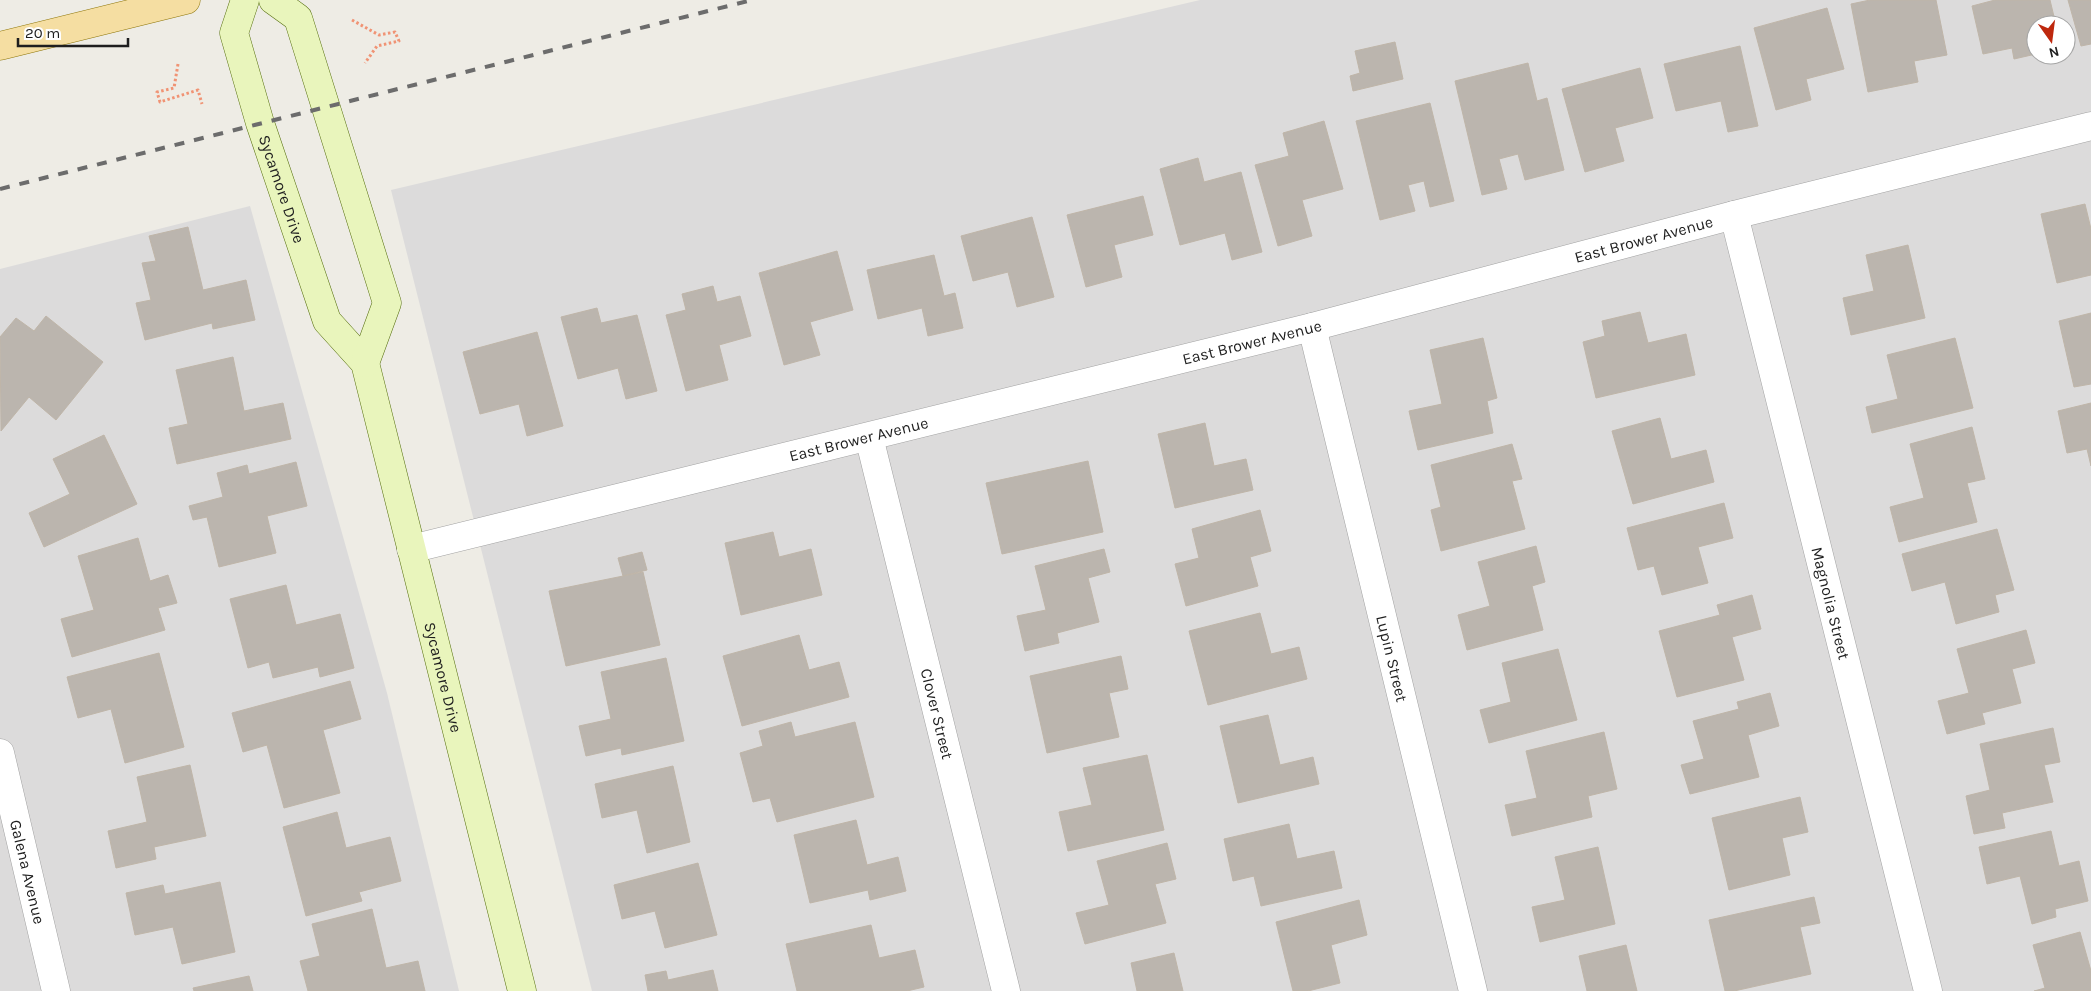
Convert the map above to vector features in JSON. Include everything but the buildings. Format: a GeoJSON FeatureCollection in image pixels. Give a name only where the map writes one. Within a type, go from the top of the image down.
{"type":"FeatureCollection","features":[{"type":"Feature","properties":{"kind":"main road"},"geometry":{"type":"LineString","coordinates":[[0,46],[186,0]]}},
{"type":"Feature","properties":{"kind":"main road","name":"Sycamore Drive"},"geometry":{"type":"LineString","coordinates":[[245,0],[234,33],[260,123],[327,321],[365,363],[522,991]]}},
{"type":"Feature","properties":{"kind":"main road"},"geometry":{"type":"LineString","coordinates":[[273,0],[298,18],[387,303],[365,363]]}},
{"type":"Feature","properties":{"kind":"street","name":"East Brower Avenue"},"geometry":{"type":"LineString","coordinates":[[411,549],[1312,327],[1734,215],[2091,126]]}},
{"type":"Feature","properties":{"kind":"street","name":"Magnolia Street"},"geometry":{"type":"LineString","coordinates":[[1734,215],[1928,991]]}},
{"type":"Feature","properties":{"kind":"street","name":"Lupin Street"},"geometry":{"type":"LineString","coordinates":[[1312,327],[1472,991]]}},
{"type":"Feature","properties":{"kind":"street","name":"Clover Street"},"geometry":{"type":"LineString","coordinates":[[870,437],[1006,991]]}},
{"type":"Feature","properties":{"kind":"street","name":"Galena Avenue"},"geometry":{"type":"LineString","coordinates":[[0,753],[56,991]]}},
{"type":"Feature","properties":{"kind":"path"},"geometry":{"type":"LineString","coordinates":[[352,20],[379,35],[395,32],[399,42],[377,46],[366,63]]}},
{"type":"Feature","properties":{"kind":"path"},"geometry":{"type":"LineString","coordinates":[[178,64],[174,88],[157,92],[160,102],[198,90],[202,104]]}},
{"type":"Feature","properties":{"kind":"shaded area"},"geometry":{"type":"Polygon","coordinates":[[[1200,0],[2091,0],[2091,991],[592,991],[391,190],[1200,0]]]}},
{"type":"Feature","properties":{"kind":"shaded area"},"geometry":{"type":"Polygon","coordinates":[[[250,206],[387,693],[459,991],[0,991],[0,269],[250,206]]]}},
{"type":"Feature","properties":{"kind":"railway"},"geometry":{"type":"LineString","coordinates":[[0,189],[752,0]]}}]}
